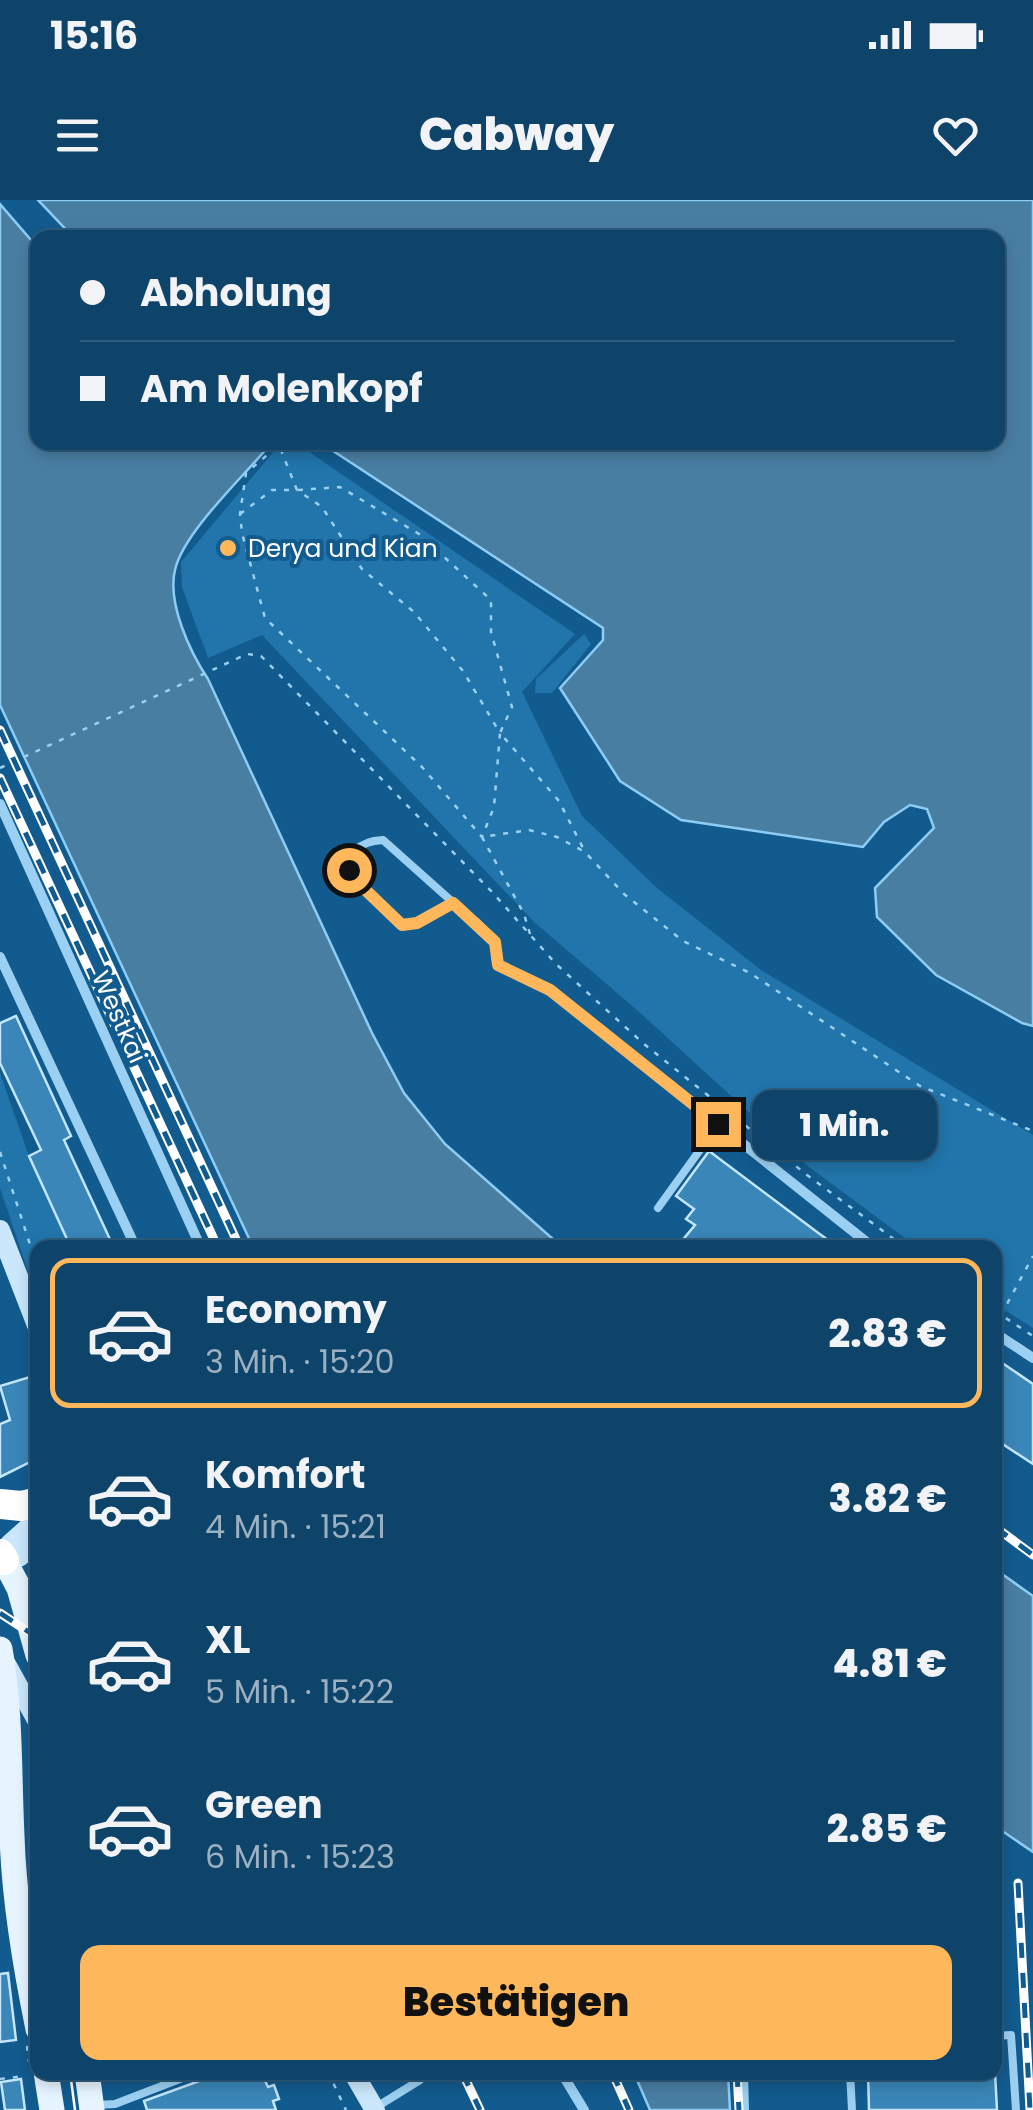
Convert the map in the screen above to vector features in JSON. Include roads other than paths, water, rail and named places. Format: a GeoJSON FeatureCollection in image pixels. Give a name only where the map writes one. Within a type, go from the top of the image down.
{"type":"FeatureCollection","features":[{"type":"Feature","properties":{"kind":"highway"},"geometry":{"type":"LineString","coordinates":[[0,1504],[30,1504]]}},
{"type":"Feature","properties":{"kind":"main road"},"geometry":{"type":"LineString","coordinates":[[1,1559],[19,1588],[30,1627]]}},
{"type":"Feature","properties":{"kind":"main road"},"geometry":{"type":"LineString","coordinates":[[0,1651],[11,1764],[12,1837],[30,1946]]}},
{"type":"Feature","properties":{"kind":"main road"},"geometry":{"type":"LineString","coordinates":[[40,2080],[52,2110]]}},
{"type":"Feature","properties":{"kind":"main road"},"geometry":{"type":"LineString","coordinates":[[88,2080],[91,2108]]}},
{"type":"Feature","properties":{"kind":"street","name":"Westkai"},"geometry":{"type":"LineString","coordinates":[[0,804],[198,1240]]}},
{"type":"Feature","properties":{"kind":"street"},"geometry":{"type":"LineString","coordinates":[[475,922],[495,942],[498,965],[550,990],[864,1240]]}},
{"type":"Feature","properties":{"kind":"street"},"geometry":{"type":"LineString","coordinates":[[0,957],[132,1240]]}},
{"type":"Feature","properties":{"kind":"street"},"geometry":{"type":"LineString","coordinates":[[0,1230],[30,1307]]}},
{"type":"Feature","properties":{"kind":"street"},"geometry":{"type":"LineString","coordinates":[[1002,1338],[1033,1358]]}},
{"type":"Feature","properties":{"kind":"street"},"geometry":{"type":"LineString","coordinates":[[1,1559],[10,1544],[30,1527]]}},
{"type":"Feature","properties":{"kind":"street"},"geometry":{"type":"LineString","coordinates":[[1,1559],[19,1557],[30,1548]]}},
{"type":"Feature","properties":{"kind":"street"},"geometry":{"type":"LineString","coordinates":[[0,1651],[30,1710]]}},
{"type":"Feature","properties":{"kind":"street"},"geometry":{"type":"LineString","coordinates":[[357,2080],[374,2109]]}},
{"type":"Feature","properties":{"kind":"street"},"geometry":{"type":"LineString","coordinates":[[567,2080],[584,2110]]}},
{"type":"Feature","properties":{"kind":"lane"},"geometry":{"type":"LineString","coordinates":[[453,903],[417,923],[402,925],[354,879],[349,859],[356,848],[369,840],[383,840],[475,922]]}},
{"type":"Feature","properties":{"kind":"lane"},"geometry":{"type":"LineString","coordinates":[[658,1208],[718,1124]]}},
{"type":"Feature","properties":{"kind":"lane"},"geometry":{"type":"LineString","coordinates":[[1002,2036],[1011,2035],[1016,2110]]}},
{"type":"Feature","properties":{"kind":"lane"},"geometry":{"type":"LineString","coordinates":[[91,2108],[115,2104],[177,2080]]}},
{"type":"Feature","properties":{"kind":"lane"},"geometry":{"type":"LineString","coordinates":[[374,2109],[420,2080]]}},
{"type":"Feature","properties":{"kind":"lane"},"geometry":{"type":"LineString","coordinates":[[744,2080],[745,2110]]}},
{"type":"Feature","properties":{"kind":"lane"},"geometry":{"type":"LineString","coordinates":[[850,2080],[852,2110]]}},
{"type":"Feature","properties":{"kind":"tram line"},"geometry":{"type":"LineString","coordinates":[[71,2080],[75,2110]]}},
{"type":"Feature","properties":{"kind":"railway"},"geometry":{"type":"LineString","coordinates":[[0,730],[236,1240]]}},
{"type":"Feature","properties":{"kind":"railway"},"geometry":{"type":"LineString","coordinates":[[0,778],[214,1240]]}},
{"type":"Feature","properties":{"kind":"railway"},"geometry":{"type":"LineString","coordinates":[[1002,1532],[1033,1555]]}},
{"type":"Feature","properties":{"kind":"railway"},"geometry":{"type":"LineString","coordinates":[[0,1613],[30,1633]]}},
{"type":"Feature","properties":{"kind":"railway"},"geometry":{"type":"LineString","coordinates":[[1018,1883],[1030,2110]]}},
{"type":"Feature","properties":{"kind":"railway"},"geometry":{"type":"LineString","coordinates":[[466,2080],[480,2110]]}},
{"type":"Feature","properties":{"kind":"railway"},"geometry":{"type":"LineString","coordinates":[[616,2080],[629,2110]]}},
{"type":"Feature","properties":{"kind":"railway"},"geometry":{"type":"LineString","coordinates":[[737,2080],[739,2110]]}},
{"type":"Feature","properties":{"kind":"place","name":"Derya und Kian"},"geometry":{"type":"Point","coordinates":[228,548]}}]}
